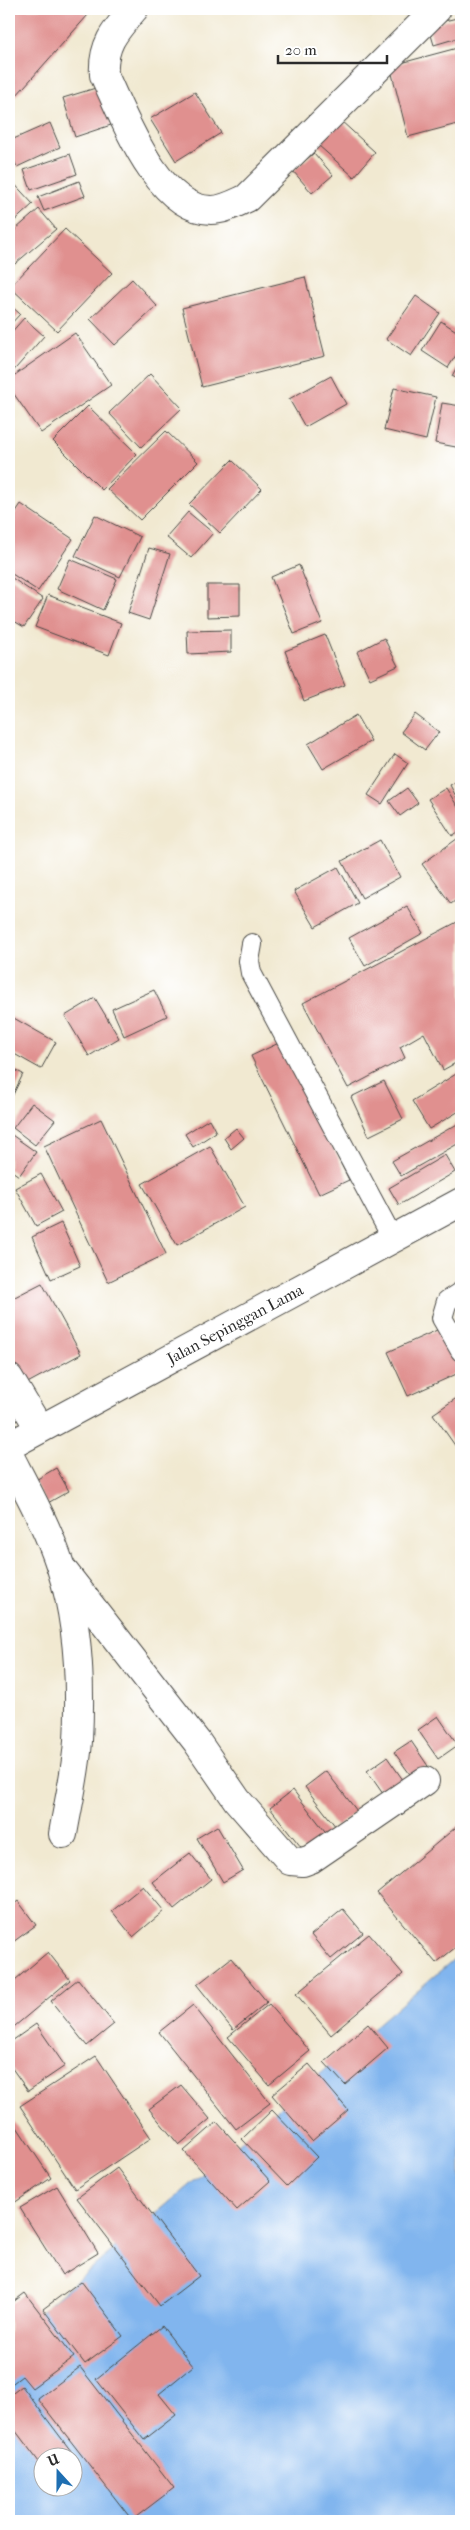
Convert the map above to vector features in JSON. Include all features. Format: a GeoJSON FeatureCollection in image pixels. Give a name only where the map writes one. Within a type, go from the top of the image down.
{"type":"FeatureCollection","features":[{"type":"Feature","properties":{"kind":"street"},"geometry":{"type":"LineString","coordinates":[[134,9],[108,43],[103,58],[104,75],[155,174],[168,190],[190,205],[211,210],[229,207],[247,198],[437,9]]}},
{"type":"Feature","properties":{"kind":"street","name":"Jalan Sepinggan Lama"},"geometry":{"type":"LineString","coordinates":[[9,1446],[39,1428],[461,1202]]}},
{"type":"Feature","properties":{"kind":"street"},"geometry":{"type":"LineString","coordinates":[[9,1378],[39,1428]]}},
{"type":"Feature","properties":{"kind":"street"},"geometry":{"type":"LineString","coordinates":[[9,1455],[48,1533],[62,1569],[71,1607],[79,1663],[78,1742],[63,1834]]}},
{"type":"Feature","properties":{"kind":"street"},"geometry":{"type":"LineString","coordinates":[[62,1569],[197,1742],[237,1800],[290,1861],[303,1862],[311,1859],[425,1780]]}},
{"type":"Feature","properties":{"kind":"lane"},"geometry":{"type":"LineString","coordinates":[[252,944],[249,961],[251,973],[393,1239]]}},
{"type":"Feature","properties":{"kind":"lane"},"geometry":{"type":"LineString","coordinates":[[461,1292],[447,1301],[442,1318],[461,1351]]}},
{"type":"Feature","properties":{"kind":"water"},"geometry":{"type":"Polygon","coordinates":[[[461,1953],[461,2521],[9,2521],[9,2339],[461,1953]]]}},
{"type":"Feature","properties":{"kind":"building"},"geometry":{"type":"Polygon","coordinates":[[[9,9],[82,9],[88,15],[16,96],[9,90],[9,9]]]}},
{"type":"Feature","properties":{"kind":"building"},"geometry":{"type":"Polygon","coordinates":[[[363,9],[380,9],[369,17],[363,9]]]}},
{"type":"Feature","properties":{"kind":"building"},"geometry":{"type":"Polygon","coordinates":[[[461,17],[461,37],[434,45],[428,25],[461,17]]]}},
{"type":"Feature","properties":{"kind":"building"},"geometry":{"type":"Polygon","coordinates":[[[461,47],[461,123],[408,137],[390,66],[461,47]]]}},
{"type":"Feature","properties":{"kind":"building"},"geometry":{"type":"Polygon","coordinates":[[[99,87],[111,125],[75,137],[63,98],[99,87]]]}},
{"type":"Feature","properties":{"kind":"building"},"geometry":{"type":"Polygon","coordinates":[[[195,92],[221,133],[176,161],[150,119],[195,92]]]}},
{"type":"Feature","properties":{"kind":"building"},"geometry":{"type":"Polygon","coordinates":[[[340,120],[375,152],[354,177],[318,145],[340,120]]]}},
{"type":"Feature","properties":{"kind":"building"},"geometry":{"type":"Polygon","coordinates":[[[50,123],[60,147],[17,167],[9,150],[9,141],[50,123]]]}},
{"type":"Feature","properties":{"kind":"building"},"geometry":{"type":"Polygon","coordinates":[[[314,153],[333,175],[312,193],[293,171],[314,153]]]}},
{"type":"Feature","properties":{"kind":"building"},"geometry":{"type":"Polygon","coordinates":[[[70,154],[77,174],[31,190],[24,170],[70,154]]]}},
{"type":"Feature","properties":{"kind":"building"},"geometry":{"type":"Polygon","coordinates":[[[9,178],[33,204],[9,226],[9,178]]]}},
{"type":"Feature","properties":{"kind":"building"},"geometry":{"type":"Polygon","coordinates":[[[79,181],[85,196],[44,211],[38,197],[79,181]]]}},
{"type":"Feature","properties":{"kind":"building"},"geometry":{"type":"Polygon","coordinates":[[[39,209],[56,229],[9,269],[9,235],[39,209]]]}},
{"type":"Feature","properties":{"kind":"building"},"geometry":{"type":"Polygon","coordinates":[[[65,229],[112,273],[57,331],[10,287],[65,229]]]}},
{"type":"Feature","properties":{"kind":"building"},"geometry":{"type":"Polygon","coordinates":[[[305,277],[325,356],[202,387],[182,308],[305,277]]]}},
{"type":"Feature","properties":{"kind":"building"},"geometry":{"type":"Polygon","coordinates":[[[132,279],[157,306],[115,345],[90,319],[132,279]]]}},
{"type":"Feature","properties":{"kind":"building"},"geometry":{"type":"Polygon","coordinates":[[[416,296],[440,313],[411,356],[386,339],[416,296]]]}},
{"type":"Feature","properties":{"kind":"building"},"geometry":{"type":"Polygon","coordinates":[[[9,304],[20,314],[9,326],[9,304]]]}},
{"type":"Feature","properties":{"kind":"building"},"geometry":{"type":"Polygon","coordinates":[[[24,318],[44,336],[9,376],[9,335],[24,318]]]}},
{"type":"Feature","properties":{"kind":"building"},"geometry":{"type":"Polygon","coordinates":[[[441,321],[461,334],[461,347],[448,368],[422,351],[441,321]]]}},
{"type":"Feature","properties":{"kind":"building"},"geometry":{"type":"Polygon","coordinates":[[[75,333],[111,385],[41,433],[9,387],[9,379],[75,333]]]}},
{"type":"Feature","properties":{"kind":"building"},"geometry":{"type":"Polygon","coordinates":[[[461,359],[461,381],[452,376],[461,359]]]}},
{"type":"Feature","properties":{"kind":"building"},"geometry":{"type":"Polygon","coordinates":[[[150,374],[182,408],[141,447],[109,413],[150,374]]]}},
{"type":"Feature","properties":{"kind":"building"},"geometry":{"type":"Polygon","coordinates":[[[331,376],[346,404],[305,427],[289,399],[331,376]]]}},
{"type":"Feature","properties":{"kind":"building"},"geometry":{"type":"Polygon","coordinates":[[[394,388],[436,397],[426,440],[384,430],[394,388]]]}},
{"type":"Feature","properties":{"kind":"building"},"geometry":{"type":"Polygon","coordinates":[[[442,403],[461,406],[461,448],[435,443],[442,403]]]}},
{"type":"Feature","properties":{"kind":"building"},"geometry":{"type":"Polygon","coordinates":[[[88,406],[137,454],[102,490],[53,441],[88,406]]]}},
{"type":"Feature","properties":{"kind":"building"},"geometry":{"type":"Polygon","coordinates":[[[166,431],[198,462],[140,520],[107,489],[166,431]]]}},
{"type":"Feature","properties":{"kind":"building"},"geometry":{"type":"Polygon","coordinates":[[[232,460],[262,489],[220,533],[189,504],[232,460]]]}},
{"type":"Feature","properties":{"kind":"building"},"geometry":{"type":"Polygon","coordinates":[[[21,504],[73,539],[38,591],[9,572],[9,522],[21,504]]]}},
{"type":"Feature","properties":{"kind":"building"},"geometry":{"type":"Polygon","coordinates":[[[188,512],[213,533],[191,558],[166,537],[188,512]]]}},
{"type":"Feature","properties":{"kind":"building"},"geometry":{"type":"Polygon","coordinates":[[[95,515],[140,537],[120,577],[75,556],[95,515]]]}},
{"type":"Feature","properties":{"kind":"building"},"geometry":{"type":"Polygon","coordinates":[[[149,548],[170,554],[149,620],[128,613],[149,548]]]}},
{"type":"Feature","properties":{"kind":"building"},"geometry":{"type":"Polygon","coordinates":[[[70,559],[117,579],[103,610],[57,589],[70,559]]]}},
{"type":"Feature","properties":{"kind":"building"},"geometry":{"type":"Polygon","coordinates":[[[299,565],[322,623],[294,634],[271,577],[299,565]]]}},
{"type":"Feature","properties":{"kind":"building"},"geometry":{"type":"Polygon","coordinates":[[[9,576],[43,599],[24,627],[9,618],[9,576]]]}},
{"type":"Feature","properties":{"kind":"building"},"geometry":{"type":"Polygon","coordinates":[[[207,585],[240,585],[240,616],[207,617],[207,585]]]}},
{"type":"Feature","properties":{"kind":"building"},"geometry":{"type":"Polygon","coordinates":[[[48,595],[121,623],[109,655],[35,627],[48,595]]]}},
{"type":"Feature","properties":{"kind":"building"},"geometry":{"type":"Polygon","coordinates":[[[231,630],[231,652],[188,654],[187,631],[231,630]]]}},
{"type":"Feature","properties":{"kind":"building"},"geometry":{"type":"Polygon","coordinates":[[[325,635],[345,685],[304,701],[285,651],[325,635]]]}},
{"type":"Feature","properties":{"kind":"building"},"geometry":{"type":"Polygon","coordinates":[[[384,638],[398,666],[370,679],[357,652],[384,638]]]}},
{"type":"Feature","properties":{"kind":"building"},"geometry":{"type":"Polygon","coordinates":[[[415,714],[439,732],[425,750],[401,732],[415,714]]]}},
{"type":"Feature","properties":{"kind":"building"},"geometry":{"type":"Polygon","coordinates":[[[356,715],[371,741],[323,769],[308,744],[356,715]]]}},
{"type":"Feature","properties":{"kind":"building"},"geometry":{"type":"Polygon","coordinates":[[[395,754],[408,763],[382,804],[368,795],[395,754]]]}},
{"type":"Feature","properties":{"kind":"building"},"geometry":{"type":"Polygon","coordinates":[[[461,779],[461,806],[450,785],[461,779]]]}},
{"type":"Feature","properties":{"kind":"building"},"geometry":{"type":"Polygon","coordinates":[[[407,788],[418,803],[400,816],[389,801],[407,788]]]}},
{"type":"Feature","properties":{"kind":"building"},"geometry":{"type":"Polygon","coordinates":[[[446,788],[461,812],[461,830],[452,836],[428,799],[446,788]]]}},
{"type":"Feature","properties":{"kind":"building"},"geometry":{"type":"Polygon","coordinates":[[[461,836],[461,896],[451,904],[422,864],[461,836]]]}},
{"type":"Feature","properties":{"kind":"building"},"geometry":{"type":"Polygon","coordinates":[[[380,840],[400,877],[362,898],[342,861],[380,840]]]}},
{"type":"Feature","properties":{"kind":"building"},"geometry":{"type":"Polygon","coordinates":[[[338,867],[358,903],[315,927],[294,891],[338,867]]]}},
{"type":"Feature","properties":{"kind":"building"},"geometry":{"type":"Polygon","coordinates":[[[407,906],[423,933],[365,966],[349,938],[407,906]]]}},
{"type":"Feature","properties":{"kind":"building"},"geometry":{"type":"Polygon","coordinates":[[[461,920],[461,1060],[443,1070],[424,1033],[400,1047],[405,1058],[348,1088],[303,1003],[461,920]]]}},
{"type":"Feature","properties":{"kind":"building"},"geometry":{"type":"Polygon","coordinates":[[[154,990],[167,1016],[124,1036],[112,1009],[154,990]]]}},
{"type":"Feature","properties":{"kind":"building"},"geometry":{"type":"Polygon","coordinates":[[[95,998],[119,1038],[89,1056],[65,1016],[95,998]]]}},
{"type":"Feature","properties":{"kind":"building"},"geometry":{"type":"Polygon","coordinates":[[[12,1017],[56,1042],[41,1069],[9,1051],[9,1023],[12,1017]]]}},
{"type":"Feature","properties":{"kind":"building"},"geometry":{"type":"Polygon","coordinates":[[[281,1042],[349,1180],[319,1194],[251,1056],[281,1042]]]}},
{"type":"Feature","properties":{"kind":"building"},"geometry":{"type":"Polygon","coordinates":[[[9,1067],[23,1074],[9,1103],[9,1067]]]}},
{"type":"Feature","properties":{"kind":"building"},"geometry":{"type":"Polygon","coordinates":[[[461,1071],[461,1110],[429,1129],[412,1101],[461,1071]]]}},
{"type":"Feature","properties":{"kind":"building"},"geometry":{"type":"Polygon","coordinates":[[[384,1081],[403,1119],[369,1136],[351,1097],[384,1081]]]}},
{"type":"Feature","properties":{"kind":"building"},"geometry":{"type":"Polygon","coordinates":[[[32,1103],[55,1120],[35,1145],[13,1128],[32,1103]]]}},
{"type":"Feature","properties":{"kind":"building"},"geometry":{"type":"Polygon","coordinates":[[[101,1119],[166,1254],[108,1282],[44,1146],[101,1119]]]}},
{"type":"Feature","properties":{"kind":"building"},"geometry":{"type":"Polygon","coordinates":[[[209,1119],[216,1132],[193,1147],[185,1134],[209,1119]]]}},
{"type":"Feature","properties":{"kind":"building"},"geometry":{"type":"Polygon","coordinates":[[[461,1122],[461,1142],[401,1176],[392,1161],[461,1122]]]}},
{"type":"Feature","properties":{"kind":"building"},"geometry":{"type":"Polygon","coordinates":[[[236,1128],[244,1138],[231,1149],[224,1138],[236,1128]]]}},
{"type":"Feature","properties":{"kind":"building"},"geometry":{"type":"Polygon","coordinates":[[[9,1133],[36,1152],[19,1176],[9,1169],[9,1133]]]}},
{"type":"Feature","properties":{"kind":"building"},"geometry":{"type":"Polygon","coordinates":[[[210,1146],[245,1207],[177,1245],[142,1184],[210,1146]]]}},
{"type":"Feature","properties":{"kind":"building"},"geometry":{"type":"Polygon","coordinates":[[[445,1155],[455,1172],[399,1205],[389,1188],[445,1155]]]}},
{"type":"Feature","properties":{"kind":"building"},"geometry":{"type":"Polygon","coordinates":[[[41,1174],[62,1212],[36,1226],[15,1188],[41,1174]]]}},
{"type":"Feature","properties":{"kind":"building"},"geometry":{"type":"Polygon","coordinates":[[[61,1223],[80,1266],[51,1279],[32,1237],[61,1223]]]}},
{"type":"Feature","properties":{"kind":"building"},"geometry":{"type":"Polygon","coordinates":[[[42,1283],[81,1354],[22,1386],[9,1362],[9,1300],[42,1283]]]}},
{"type":"Feature","properties":{"kind":"building"},"geometry":{"type":"Polygon","coordinates":[[[446,1326],[461,1360],[461,1372],[408,1396],[388,1352],[446,1326]]]}},
{"type":"Feature","properties":{"kind":"building"},"geometry":{"type":"Polygon","coordinates":[[[461,1395],[461,1454],[433,1414],[461,1395]]]}},
{"type":"Feature","properties":{"kind":"building"},"geometry":{"type":"Polygon","coordinates":[[[56,1468],[69,1491],[46,1504],[34,1481],[56,1468]]]}},
{"type":"Feature","properties":{"kind":"building"},"geometry":{"type":"Polygon","coordinates":[[[438,1716],[458,1745],[438,1759],[418,1730],[438,1716]]]}},
{"type":"Feature","properties":{"kind":"building"},"geometry":{"type":"Polygon","coordinates":[[[411,1741],[428,1766],[412,1777],[394,1752],[411,1741]]]}},
{"type":"Feature","properties":{"kind":"building"},"geometry":{"type":"Polygon","coordinates":[[[387,1757],[408,1787],[388,1801],[367,1771],[387,1757]]]}},
{"type":"Feature","properties":{"kind":"building"},"geometry":{"type":"Polygon","coordinates":[[[326,1771],[357,1811],[336,1827],[305,1787],[326,1771]]]}},
{"type":"Feature","properties":{"kind":"building"},"geometry":{"type":"Polygon","coordinates":[[[293,1790],[328,1835],[305,1852],[270,1808],[293,1790]]]}},
{"type":"Feature","properties":{"kind":"building"},"geometry":{"type":"Polygon","coordinates":[[[461,1823],[461,1943],[436,1963],[377,1893],[461,1823]]]}},
{"type":"Feature","properties":{"kind":"building"},"geometry":{"type":"Polygon","coordinates":[[[217,1826],[243,1870],[223,1882],[197,1838],[217,1826]]]}},
{"type":"Feature","properties":{"kind":"building"},"geometry":{"type":"Polygon","coordinates":[[[190,1853],[211,1879],[174,1909],[153,1882],[190,1853]]]}},
{"type":"Feature","properties":{"kind":"building"},"geometry":{"type":"Polygon","coordinates":[[[143,1886],[164,1911],[133,1937],[112,1911],[143,1886]]]}},
{"type":"Feature","properties":{"kind":"building"},"geometry":{"type":"Polygon","coordinates":[[[18,1901],[36,1925],[9,1945],[9,1908],[18,1901]]]}},
{"type":"Feature","properties":{"kind":"building"},"geometry":{"type":"Polygon","coordinates":[[[343,1909],[363,1933],[331,1959],[311,1935],[343,1909]]]}},
{"type":"Feature","properties":{"kind":"building"},"geometry":{"type":"Polygon","coordinates":[[[369,1934],[403,1974],[331,2035],[296,1994],[369,1934]]]}},
{"type":"Feature","properties":{"kind":"building"},"geometry":{"type":"Polygon","coordinates":[[[48,1952],[70,1980],[9,2031],[9,1985],[48,1952]]]}},
{"type":"Feature","properties":{"kind":"building"},"geometry":{"type":"Polygon","coordinates":[[[231,1958],[267,2002],[233,2030],[197,1985],[231,1958]]]}},
{"type":"Feature","properties":{"kind":"building"},"geometry":{"type":"Polygon","coordinates":[[[78,1979],[114,2024],[87,2046],[51,2001],[78,1979]]]}},
{"type":"Feature","properties":{"kind":"building"},"geometry":{"type":"Polygon","coordinates":[[[269,2004],[310,2051],[269,2085],[228,2037],[269,2004]]]}},
{"type":"Feature","properties":{"kind":"building"},"geometry":{"type":"Polygon","coordinates":[[[193,2005],[270,2103],[236,2129],[159,2032],[193,2005]]]}},
{"type":"Feature","properties":{"kind":"building"},"geometry":{"type":"Polygon","coordinates":[[[36,2024],[65,2066],[28,2091],[9,2064],[9,2043],[36,2024]]]}},
{"type":"Feature","properties":{"kind":"building"},"geometry":{"type":"Polygon","coordinates":[[[368,2024],[388,2048],[345,2085],[324,2062],[368,2024]]]}},
{"type":"Feature","properties":{"kind":"building"},"geometry":{"type":"Polygon","coordinates":[[[96,2056],[151,2138],[75,2189],[20,2106],[96,2056]]]}},
{"type":"Feature","properties":{"kind":"building"},"geometry":{"type":"Polygon","coordinates":[[[309,2064],[348,2110],[312,2141],[272,2095],[309,2064]]]}},
{"type":"Feature","properties":{"kind":"building"},"geometry":{"type":"Polygon","coordinates":[[[181,2085],[210,2119],[179,2145],[149,2109],[181,2085]]]}},
{"type":"Feature","properties":{"kind":"building"},"geometry":{"type":"Polygon","coordinates":[[[272,2110],[317,2157],[287,2186],[242,2139],[272,2110]]]}},
{"type":"Feature","properties":{"kind":"building"},"geometry":{"type":"Polygon","coordinates":[[[9,2115],[51,2178],[14,2203],[9,2194],[9,2115]]]}},
{"type":"Feature","properties":{"kind":"building"},"geometry":{"type":"Polygon","coordinates":[[[217,2122],[270,2181],[237,2210],[184,2151],[217,2122]]]}},
{"type":"Feature","properties":{"kind":"building"},"geometry":{"type":"Polygon","coordinates":[[[117,2168],[199,2276],[160,2306],[77,2198],[117,2168]]]}},
{"type":"Feature","properties":{"kind":"building"},"geometry":{"type":"Polygon","coordinates":[[[57,2186],[98,2253],[62,2275],[20,2208],[57,2186]]]}},
{"type":"Feature","properties":{"kind":"building"},"geometry":{"type":"Polygon","coordinates":[[[81,2281],[123,2336],[85,2364],[43,2309],[81,2281]]]}},
{"type":"Feature","properties":{"kind":"building"},"geometry":{"type":"Polygon","coordinates":[[[25,2293],[74,2357],[32,2388],[22,2376],[9,2386],[9,2305],[25,2293]]]}},
{"type":"Feature","properties":{"kind":"building"},"geometry":{"type":"Polygon","coordinates":[[[162,2326],[193,2366],[159,2394],[176,2415],[144,2440],[96,2379],[162,2326]]]}},
{"type":"Feature","properties":{"kind":"building"},"geometry":{"type":"Polygon","coordinates":[[[80,2367],[174,2488],[132,2520],[82,2456],[82,2448],[76,2448],[38,2399],[80,2367]]]}},
{"type":"Feature","properties":{"kind":"building"},"geometry":{"type":"Polygon","coordinates":[[[22,2386],[69,2448],[32,2448],[32,2453],[9,2422],[9,2396],[22,2386]]]}}]}
